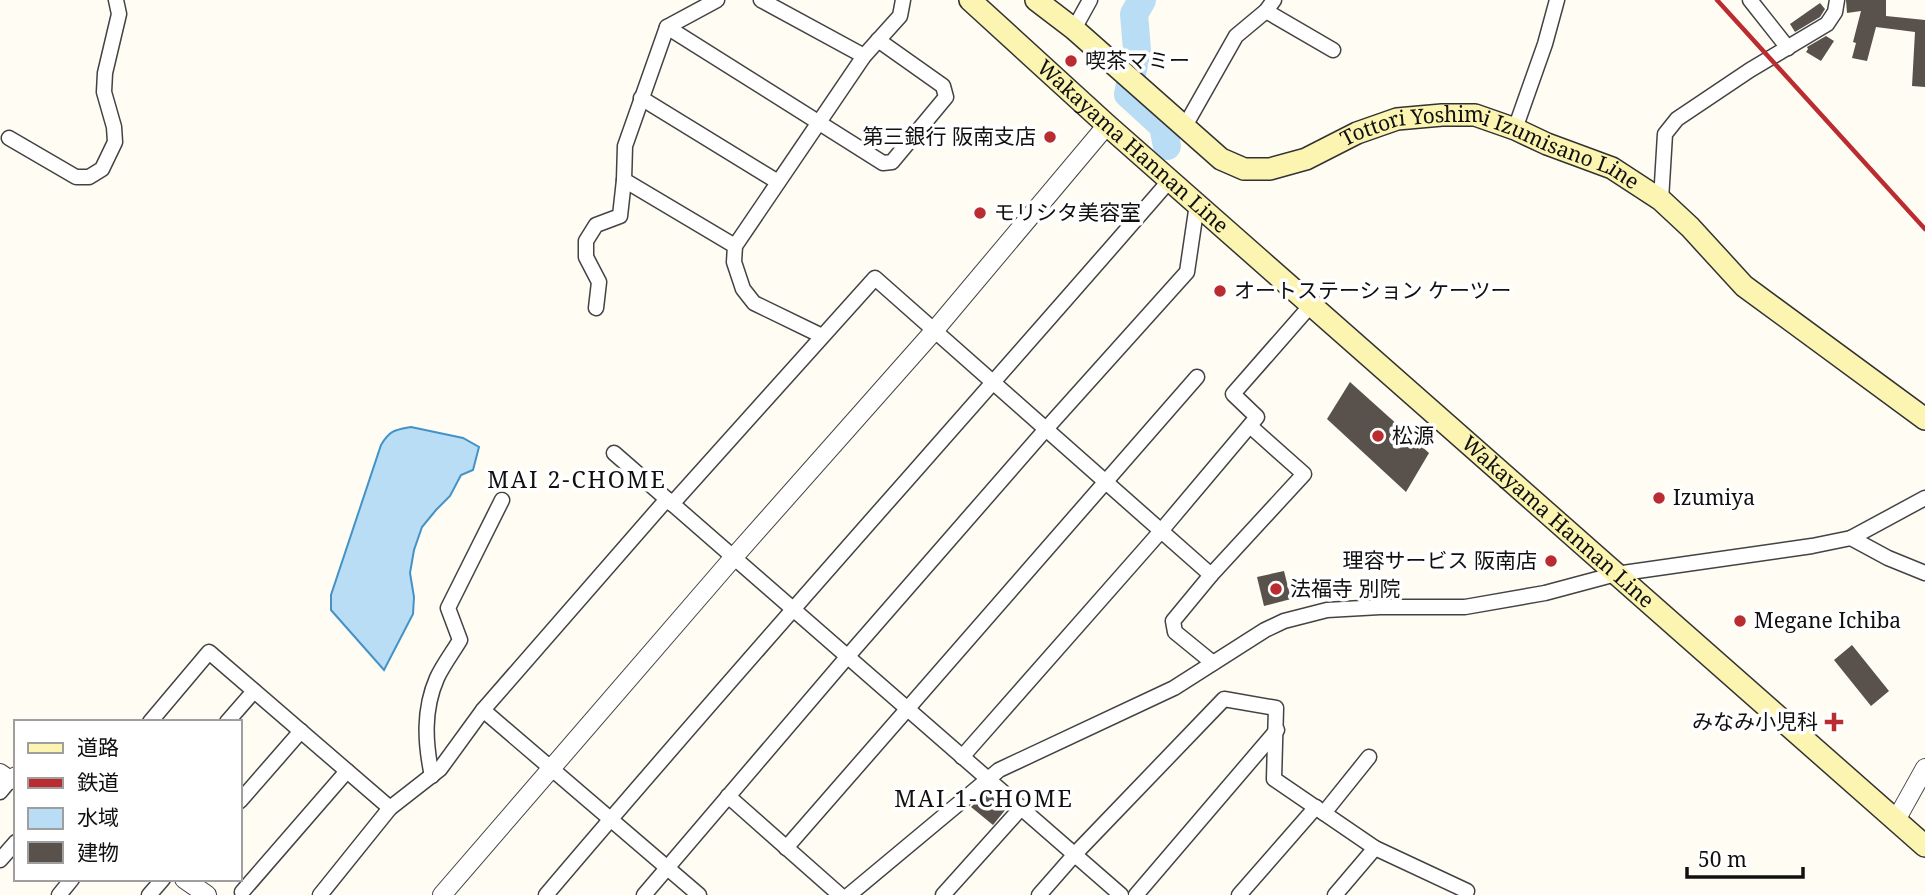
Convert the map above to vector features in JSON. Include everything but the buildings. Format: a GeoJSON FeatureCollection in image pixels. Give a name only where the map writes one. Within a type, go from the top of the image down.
{"type":"FeatureCollection","features":[{"type":"Feature","properties":{"kind":"main road","name":"Wakayama Hannan Line"},"geometry":{"type":"LineString","coordinates":[[970,0],[1107,125],[1925,846]]}},
{"type":"Feature","properties":{"kind":"main road","name":"Tottori Yoshimi Izumisano Line"},"geometry":{"type":"LineString","coordinates":[[1036,0],[1074,29],[1221,159],[1244,169],[1270,169],[1306,159],[1357,133],[1397,119],[1441,115],[1475,115],[1612,168],[1661,200],[1690,227],[1744,286],[1925,419]]}},
{"type":"Feature","properties":{"kind":"street"},"geometry":{"type":"LineString","coordinates":[[9,138],[76,177],[89,177],[102,169],[116,142],[104,92],[105,74],[119,15],[116,0]]}},
{"type":"Feature","properties":{"kind":"street"},"geometry":{"type":"LineString","coordinates":[[596,308],[598,282],[586,257],[586,241],[596,225],[620,216],[625,146],[667,27],[717,0]]}},
{"type":"Feature","properties":{"kind":"street"},"geometry":{"type":"LineString","coordinates":[[761,0],[864,56]]}},
{"type":"Feature","properties":{"kind":"street"},"geometry":{"type":"LineString","coordinates":[[822,336],[754,303],[743,289],[734,262],[735,246],[864,56],[900,16],[903,0]]}},
{"type":"Feature","properties":{"kind":"street"},"geometry":{"type":"LineString","coordinates":[[1074,29],[1090,0]]}},
{"type":"Feature","properties":{"kind":"street"},"geometry":{"type":"LineString","coordinates":[[1515,129],[1545,44],[1557,0]]}},
{"type":"Feature","properties":{"kind":"street"},"geometry":{"type":"LineString","coordinates":[[1750,0],[1788,48]]}},
{"type":"Feature","properties":{"kind":"street"},"geometry":{"type":"LineString","coordinates":[[1661,200],[1665,134],[1677,119],[1827,23],[1835,12],[1837,0]]}},
{"type":"Feature","properties":{"kind":"street"},"geometry":{"type":"LineString","coordinates":[[1185,126],[1236,36],[1270,6],[1333,50]]}},
{"type":"Feature","properties":{"kind":"street"},"geometry":{"type":"LineString","coordinates":[[667,27],[883,163],[892,162],[946,97],[943,86],[878,40]]}},
{"type":"Feature","properties":{"kind":"street"},"geometry":{"type":"LineString","coordinates":[[641,98],[778,182]]}},
{"type":"Feature","properties":{"kind":"street"},"geometry":{"type":"LineString","coordinates":[[442,895],[733,558],[934,331],[1107,125]]}},
{"type":"Feature","properties":{"kind":"street"},"geometry":{"type":"LineString","coordinates":[[624,180],[735,246]]}},
{"type":"Feature","properties":{"kind":"street"},"geometry":{"type":"LineString","coordinates":[[546,895],[1170,180]]}},
{"type":"Feature","properties":{"kind":"street"},"geometry":{"type":"LineString","coordinates":[[644,895],[848,656],[1187,272],[1197,204]]}},
{"type":"Feature","properties":{"kind":"street"},"geometry":{"type":"LineString","coordinates":[[320,895],[390,808],[440,769],[482,710],[876,278],[1211,575]]}},
{"type":"Feature","properties":{"kind":"street"},"geometry":{"type":"LineString","coordinates":[[962,757],[1161,531],[1257,417],[1233,394],[1311,305]]}},
{"type":"Feature","properties":{"kind":"street"},"geometry":{"type":"LineString","coordinates":[[786,848],[1198,377]]}},
{"type":"Feature","properties":{"kind":"street"},"geometry":{"type":"LineString","coordinates":[[1213,663],[1175,632],[1173,621],[1211,575],[1304,474],[1250,426]]}},
{"type":"Feature","properties":{"kind":"street"},"geometry":{"type":"LineString","coordinates":[[614,453],[1121,895]]}},
{"type":"Feature","properties":{"kind":"street"},"geometry":{"type":"LineString","coordinates":[[849,895],[999,770],[1174,688],[1265,630],[1284,621],[1327,610],[1465,607],[1545,593],[1616,575],[1850,538],[1925,498]]}},
{"type":"Feature","properties":{"kind":"street"},"geometry":{"type":"LineString","coordinates":[[432,776],[425,736],[429,708],[437,679],[460,640],[448,608],[502,500]]}},
{"type":"Feature","properties":{"kind":"street"},"geometry":{"type":"LineString","coordinates":[[1850,538],[1925,573]]}},
{"type":"Feature","properties":{"kind":"street"},"geometry":{"type":"LineString","coordinates":[[152,720],[209,652],[390,808]]}},
{"type":"Feature","properties":{"kind":"street"},"geometry":{"type":"LineString","coordinates":[[229,720],[254,691]]}},
{"type":"Feature","properties":{"kind":"street"},"geometry":{"type":"LineString","coordinates":[[1039,895],[1224,699],[1276,708],[1274,779],[1376,848],[1467,891]]}},
{"type":"Feature","properties":{"kind":"street"},"geometry":{"type":"LineString","coordinates":[[482,710],[699,895]]}},
{"type":"Feature","properties":{"kind":"street"},"geometry":{"type":"LineString","coordinates":[[1136,895],[1277,730]]}},
{"type":"Feature","properties":{"kind":"street"},"geometry":{"type":"LineString","coordinates":[[242,799],[301,732]]}},
{"type":"Feature","properties":{"kind":"street"},"geometry":{"type":"LineString","coordinates":[[1238,895],[1369,757]]}},
{"type":"Feature","properties":{"kind":"street"},"geometry":{"type":"LineString","coordinates":[[1896,820],[1925,768]]}},
{"type":"Feature","properties":{"kind":"street"},"geometry":{"type":"LineString","coordinates":[[242,892],[347,771]]}},
{"type":"Feature","properties":{"kind":"street"},"geometry":{"type":"LineString","coordinates":[[728,796],[840,895]]}},
{"type":"Feature","properties":{"kind":"street"},"geometry":{"type":"LineString","coordinates":[[943,895],[1022,807]]}},
{"type":"Feature","properties":{"kind":"street"},"geometry":{"type":"LineString","coordinates":[[0,860],[14,844]]}},
{"type":"Feature","properties":{"kind":"street"},"geometry":{"type":"LineString","coordinates":[[1335,895],[1376,848]]}},
{"type":"Feature","properties":{"kind":"street"},"geometry":{"type":"LineString","coordinates":[[59,895],[70,881]]}},
{"type":"Feature","properties":{"kind":"street"},"geometry":{"type":"LineString","coordinates":[[149,895],[161,881]]}},
{"type":"Feature","properties":{"kind":"street"},"geometry":{"type":"LineString","coordinates":[[187,881],[207,895]]}},
{"type":"Feature","properties":{"kind":"water"},"geometry":{"type":"Polygon","coordinates":[[[411,427],[463,438],[479,447],[473,470],[461,475],[450,496],[422,527],[410,573],[414,597],[413,614],[384,670],[331,610],[331,595],[381,445],[393,432],[411,427]]]}},
{"type":"Feature","properties":{"kind":"waterway"},"geometry":{"type":"LineString","coordinates":[[1142,0],[1134,14],[1137,50],[1128,94],[1163,126],[1167,146]]}},
{"type":"Feature","properties":{"kind":"railway"},"geometry":{"type":"LineString","coordinates":[[1717,0],[1925,229]]}},
{"type":"Feature","properties":{"kind":"place","name":"喫茶マミー"},"geometry":{"type":"Point","coordinates":[1071,61]}},
{"type":"Feature","properties":{"kind":"place","name":"第三銀行 阪南支店"},"geometry":{"type":"Point","coordinates":[1050,137]}},
{"type":"Feature","properties":{"kind":"place","name":"モリシタ美容室"},"geometry":{"type":"Point","coordinates":[980,213]}},
{"type":"Feature","properties":{"kind":"place","name":"オートステーション ケーツー"},"geometry":{"type":"Point","coordinates":[1220,291]}},
{"type":"Feature","properties":{"kind":"place","name":"松源"},"geometry":{"type":"Point","coordinates":[1378,436]}},
{"type":"Feature","properties":{"kind":"place","name":"Izumiya"},"geometry":{"type":"Point","coordinates":[1659,498]}},
{"type":"Feature","properties":{"kind":"place","name":"理容サービス 阪南店"},"geometry":{"type":"Point","coordinates":[1551,561]}},
{"type":"Feature","properties":{"kind":"place","name":"法福寺 別院"},"geometry":{"type":"Point","coordinates":[1276,589]}},
{"type":"Feature","properties":{"kind":"place","name":"Megane Ichiba"},"geometry":{"type":"Point","coordinates":[1740,621]}},
{"type":"Feature","properties":{"kind":"place","name":"みなみ小児科"},"geometry":{"type":"Point","coordinates":[1834,722]}},
{"type":"Feature","properties":{"kind":"district","name":"MAI 2-CHOME"},"geometry":{"type":"Point","coordinates":[577,480]}},
{"type":"Feature","properties":{"kind":"district","name":"MAI 1-CHOME"},"geometry":{"type":"Point","coordinates":[984,799]}}]}
